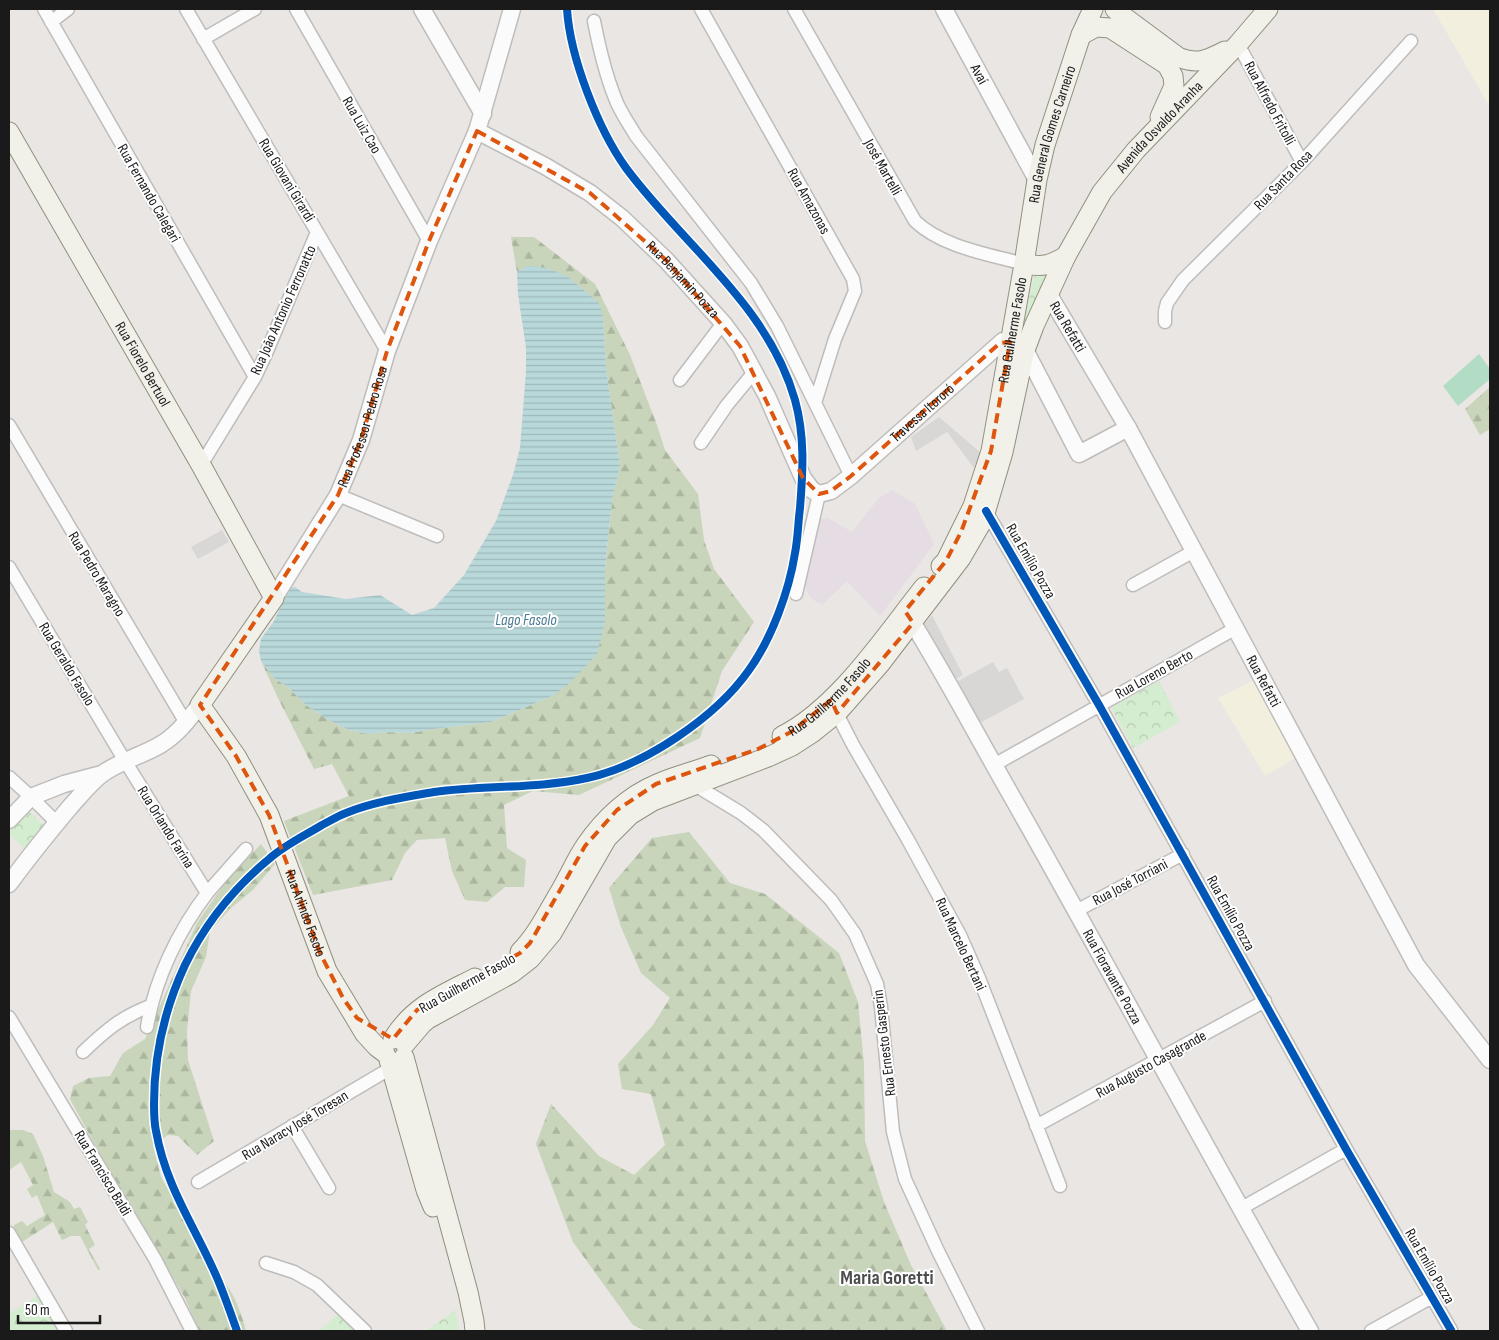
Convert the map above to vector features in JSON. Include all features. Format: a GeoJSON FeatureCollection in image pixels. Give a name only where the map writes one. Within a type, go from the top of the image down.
{"type":"FeatureCollection","features":[{"type":"Feature","properties":{"kind":"main road","name":"Rua General Gomes Carneiro"},"geometry":{"type":"LineString","coordinates":[[1028,237],[1037,180],[1045,145],[1080,35],[1093,9]]}},
{"type":"Feature","properties":{"kind":"main road"},"geometry":{"type":"LineString","coordinates":[[1115,9],[1178,57],[1187,60],[1200,62],[1236,46]]}},
{"type":"Feature","properties":{"kind":"main road","name":"Avenida Osvaldo Aranha"},"geometry":{"type":"LineString","coordinates":[[1066,256],[1102,192],[1152,134],[1236,46],[1268,9]]}},
{"type":"Feature","properties":{"kind":"main road"},"geometry":{"type":"LineString","coordinates":[[1080,35],[1096,27],[1110,28],[1161,61],[1171,70],[1174,86],[1152,134]]}},
{"type":"Feature","properties":{"kind":"main road","name":"Rua Fiorelo Bertuol"},"geometry":{"type":"LineString","coordinates":[[9,132],[201,465],[274,598]]}},
{"type":"Feature","properties":{"kind":"main road","name":"Rua Guilherme Fasolo"},"geometry":{"type":"LineString","coordinates":[[394,1052],[401,1025],[417,1010],[520,953],[530,942],[585,846],[617,810],[656,784],[688,780],[758,749],[790,732],[818,713],[834,707],[870,656],[909,617],[961,558],[973,539],[986,511],[1003,452],[1018,346],[1024,264],[1028,237]]}},
{"type":"Feature","properties":{"kind":"main road","name":"Rua Guilherme Fasolo"},"geometry":{"type":"LineString","coordinates":[[909,617],[946,561],[973,506],[991,451],[1018,346],[1034,326],[1066,256]]}},
{"type":"Feature","properties":{"kind":"main road"},"geometry":{"type":"LineString","coordinates":[[1024,264],[1046,266],[1066,256]]}},
{"type":"Feature","properties":{"kind":"main road","name":"Rua Professor Pedro Rosa"},"geometry":{"type":"LineString","coordinates":[[200,705],[274,598]]}},
{"type":"Feature","properties":{"kind":"main road","name":"Rua Arlindo Fasolo"},"geometry":{"type":"LineString","coordinates":[[200,705],[236,756],[269,815],[320,953],[343,998],[370,1041],[394,1052]]}},
{"type":"Feature","properties":{"kind":"main road"},"geometry":{"type":"LineString","coordinates":[[394,1052],[444,1224],[468,1292],[475,1331]]}},
{"type":"Feature","properties":{"kind":"main road"},"geometry":{"type":"LineString","coordinates":[[444,1224],[464,1331]]}},
{"type":"Feature","properties":{"kind":"street","name":"Rua Fernando Calegari"},"geometry":{"type":"LineString","coordinates":[[44,9],[255,377]]}},
{"type":"Feature","properties":{"kind":"street"},"geometry":{"type":"LineString","coordinates":[[51,22],[68,9]]}},
{"type":"Feature","properties":{"kind":"street","name":"Rua Giovani Girardi"},"geometry":{"type":"LineString","coordinates":[[186,9],[387,351]]}},
{"type":"Feature","properties":{"kind":"street"},"geometry":{"type":"LineString","coordinates":[[203,39],[255,9]]}},
{"type":"Feature","properties":{"kind":"street","name":"Rua Luiz Cao"},"geometry":{"type":"LineString","coordinates":[[296,9],[429,241]]}},
{"type":"Feature","properties":{"kind":"street"},"geometry":{"type":"LineString","coordinates":[[422,9],[483,114]]}},
{"type":"Feature","properties":{"kind":"street","name":"Rua Professor Pedro Rosa"},"geometry":{"type":"LineString","coordinates":[[274,598],[338,495],[361,440],[387,351],[429,241],[483,114],[512,9]]}},
{"type":"Feature","properties":{"kind":"street","name":"Rua Amazonas"},"geometry":{"type":"LineString","coordinates":[[701,9],[854,279],[855,291],[835,339],[815,403]]}},
{"type":"Feature","properties":{"kind":"street","name":"José Martelli"},"geometry":{"type":"LineString","coordinates":[[794,9],[915,221],[938,238],[1024,264]]}},
{"type":"Feature","properties":{"kind":"street","name":"Avaí"},"geometry":{"type":"LineString","coordinates":[[944,9],[1037,180]]}},
{"type":"Feature","properties":{"kind":"street"},"geometry":{"type":"LineString","coordinates":[[594,21],[602,59],[615,99],[624,116],[636,136],[743,270],[777,326],[851,476]]}},
{"type":"Feature","properties":{"kind":"street","name":"Rua Santa Rosa"},"geometry":{"type":"LineString","coordinates":[[1165,322],[1167,303],[1183,280],[1302,162],[1411,41]]}},
{"type":"Feature","properties":{"kind":"street","name":"Rua Alfredo Fritolli"},"geometry":{"type":"LineString","coordinates":[[1236,46],[1302,162]]}},
{"type":"Feature","properties":{"kind":"street","name":"Rua Benjamin Pozza"},"geometry":{"type":"LineString","coordinates":[[477,131],[545,166],[590,193],[622,218],[666,260],[723,323],[740,346],[755,372],[802,478],[812,490],[819,494]]}},
{"type":"Feature","properties":{"kind":"street"},"geometry":{"type":"LineString","coordinates":[[1014,140],[1030,148],[1045,145]]}},
{"type":"Feature","properties":{"kind":"street","name":"Rua João Antonio Ferronatto"},"geometry":{"type":"LineString","coordinates":[[201,465],[255,377],[317,232]]}},
{"type":"Feature","properties":{"kind":"street","name":"Rua Refatti"},"geometry":{"type":"LineString","coordinates":[[1048,293],[1128,428],[1416,965],[1490,1060]]}},
{"type":"Feature","properties":{"kind":"street"},"geometry":{"type":"LineString","coordinates":[[680,380],[723,323]]}},
{"type":"Feature","properties":{"kind":"street","name":"Travessa Itororó"},"geometry":{"type":"LineString","coordinates":[[819,494],[831,491],[851,476],[1000,343],[1006,341],[1018,346]]}},
{"type":"Feature","properties":{"kind":"street"},"geometry":{"type":"LineString","coordinates":[[1018,346],[1079,454],[1128,428]]}},
{"type":"Feature","properties":{"kind":"street"},"geometry":{"type":"LineString","coordinates":[[701,443],[726,405],[755,372]]}},
{"type":"Feature","properties":{"kind":"street","name":"Rua Pedro Maragno"},"geometry":{"type":"LineString","coordinates":[[9,424],[186,723]]}},
{"type":"Feature","properties":{"kind":"street"},"geometry":{"type":"LineString","coordinates":[[796,594],[819,494]]}},
{"type":"Feature","properties":{"kind":"street"},"geometry":{"type":"LineString","coordinates":[[338,495],[436,536]]}},
{"type":"Feature","properties":{"kind":"street","name":"Rua Emílio Pozza"},"geometry":{"type":"LineString","coordinates":[[986,511],[1099,705],[1346,1149],[1451,1330]]}},
{"type":"Feature","properties":{"kind":"street"},"geometry":{"type":"LineString","coordinates":[[1134,585],[1194,551]]}},
{"type":"Feature","properties":{"kind":"street","name":"Rua Geraldo Fasolo"},"geometry":{"type":"LineString","coordinates":[[9,567],[125,761]]}},
{"type":"Feature","properties":{"kind":"street","name":"Rua Fioravante Pozza"},"geometry":{"type":"LineString","coordinates":[[909,617],[1160,1060],[1240,1209],[1310,1331]]}},
{"type":"Feature","properties":{"kind":"street","name":"Rua Loreno Berto"},"geometry":{"type":"LineString","coordinates":[[994,766],[1236,628]]}},
{"type":"Feature","properties":{"kind":"street","name":"Rua Professor Pedro Rosa"},"geometry":{"type":"LineString","coordinates":[[102,774],[160,745],[173,736],[200,705]]}},
{"type":"Feature","properties":{"kind":"street","name":"Rua Marcelo Bertani"},"geometry":{"type":"LineString","coordinates":[[834,707],[853,745],[960,934],[1060,1186]]}},
{"type":"Feature","properties":{"kind":"street","name":"Rua Orlando Farina"},"geometry":{"type":"LineString","coordinates":[[125,761],[207,893]]}},
{"type":"Feature","properties":{"kind":"street"},"geometry":{"type":"LineString","coordinates":[[9,820],[31,797],[64,784],[102,774]]}},
{"type":"Feature","properties":{"kind":"street"},"geometry":{"type":"LineString","coordinates":[[9,884],[57,823],[87,788],[102,774]]}},
{"type":"Feature","properties":{"kind":"street"},"geometry":{"type":"LineString","coordinates":[[9,777],[57,823]]}},
{"type":"Feature","properties":{"kind":"street","name":"Rua Ernesto Gasperin"},"geometry":{"type":"LineString","coordinates":[[688,780],[741,812],[763,830],[831,900],[855,934],[877,984],[881,1007],[893,1132],[905,1178],[938,1251],[978,1331]]}},
{"type":"Feature","properties":{"kind":"street"},"geometry":{"type":"LineString","coordinates":[[146,1027],[150,1006],[161,973],[180,935],[207,893],[246,849]]}},
{"type":"Feature","properties":{"kind":"street","name":"Rua José Torriani"},"geometry":{"type":"LineString","coordinates":[[1076,911],[1183,854]]}},
{"type":"Feature","properties":{"kind":"street","name":"Rua Augusto Casagrande"},"geometry":{"type":"LineString","coordinates":[[1036,1126],[1265,1001]]}},
{"type":"Feature","properties":{"kind":"street"},"geometry":{"type":"LineString","coordinates":[[83,1052],[121,1020],[150,1006]]}},
{"type":"Feature","properties":{"kind":"street","name":"Rua Francisco Baldi"},"geometry":{"type":"LineString","coordinates":[[9,1018],[155,1259],[192,1331]]}},
{"type":"Feature","properties":{"kind":"street","name":"Rua Naracy José Toresan"},"geometry":{"type":"LineString","coordinates":[[198,1182],[292,1126],[394,1052]]}},
{"type":"Feature","properties":{"kind":"street"},"geometry":{"type":"LineString","coordinates":[[292,1126],[329,1188]]}},
{"type":"Feature","properties":{"kind":"street"},"geometry":{"type":"LineString","coordinates":[[1240,1209],[1346,1149]]}},
{"type":"Feature","properties":{"kind":"street"},"geometry":{"type":"LineString","coordinates":[[9,1233],[66,1331]]}},
{"type":"Feature","properties":{"kind":"street"},"geometry":{"type":"LineString","coordinates":[[266,1263],[294,1272],[317,1285],[365,1331]]}},
{"type":"Feature","properties":{"kind":"street"},"geometry":{"type":"LineString","coordinates":[[1371,1331],[1432,1297]]}},
{"type":"Feature","properties":{"kind":"highlighted area"},"geometry":{"type":"Polygon","coordinates":[[[477,131],[590,193],[666,260],[740,346],[803,478],[819,494],[831,491],[851,476],[1000,343],[1010,342],[991,451],[961,532],[946,561],[905,611],[913,623],[837,713],[831,700],[791,732],[758,749],[656,784],[617,810],[585,846],[530,943],[520,953],[417,1010],[393,1039],[357,1018],[343,998],[320,953],[269,815],[236,756],[200,705],[338,495],[361,440],[387,351],[429,241],[477,131]]]}},
{"type":"Feature","properties":{"kind":"shaded area"},"geometry":{"type":"Polygon","coordinates":[[[1433,9],[1490,9],[1490,107],[1433,9]]]}},
{"type":"Feature","properties":{"kind":"shaded area"},"geometry":{"type":"Polygon","coordinates":[[[939,417],[980,452],[974,468],[947,432],[916,451],[911,437],[939,417]]]}},
{"type":"Feature","properties":{"kind":"shaded area"},"geometry":{"type":"Polygon","coordinates":[[[892,490],[915,504],[934,544],[880,616],[847,581],[823,604],[816,602],[809,595],[805,587],[821,519],[828,518],[852,532],[879,498],[892,490]]]}},
{"type":"Feature","properties":{"kind":"shaded area"},"geometry":{"type":"Polygon","coordinates":[[[222,530],[229,542],[198,559],[191,547],[222,530]]]}},
{"type":"Feature","properties":{"kind":"shaded area"},"geometry":{"type":"Polygon","coordinates":[[[932,615],[963,675],[954,680],[924,625],[932,615]]]}},
{"type":"Feature","properties":{"kind":"shaded area"},"geometry":{"type":"Polygon","coordinates":[[[993,662],[999,672],[1007,668],[1024,699],[980,723],[958,681],[993,662]]]}},
{"type":"Feature","properties":{"kind":"shaded area"},"geometry":{"type":"Polygon","coordinates":[[[1260,677],[1299,756],[1265,776],[1218,698],[1260,677]]]}},
{"type":"Feature","properties":{"kind":"green space"},"geometry":{"type":"Polygon","coordinates":[[[511,237],[534,237],[595,284],[630,355],[665,450],[698,494],[704,540],[714,569],[754,622],[722,671],[700,738],[579,795],[533,791],[504,805],[507,848],[526,860],[524,887],[505,887],[487,902],[465,900],[452,871],[445,838],[417,840],[405,853],[392,880],[313,895],[284,821],[349,796],[332,764],[314,769],[261,661],[274,678],[288,687],[306,705],[327,719],[349,730],[368,734],[386,732],[410,733],[491,722],[552,696],[605,622],[605,569],[612,500],[620,466],[606,368],[603,318],[527,266],[517,272],[511,237]]]}},
{"type":"Feature","properties":{"kind":"green space"},"geometry":{"type":"Polygon","coordinates":[[[1040,270],[1052,276],[1028,325],[1024,319],[1035,274],[1040,270]]]}},
{"type":"Feature","properties":{"kind":"green space"},"geometry":{"type":"Polygon","coordinates":[[[1479,354],[1490,369],[1490,379],[1458,406],[1443,386],[1479,354]]]}},
{"type":"Feature","properties":{"kind":"green space"},"geometry":{"type":"Polygon","coordinates":[[[1490,387],[1490,429],[1480,435],[1465,409],[1490,387]]]}},
{"type":"Feature","properties":{"kind":"green space"},"geometry":{"type":"Polygon","coordinates":[[[1159,681],[1180,722],[1133,748],[1111,707],[1159,681]]]}},
{"type":"Feature","properties":{"kind":"green space"},"geometry":{"type":"Polygon","coordinates":[[[27,810],[44,825],[24,848],[9,834],[9,829],[27,810]]]}},
{"type":"Feature","properties":{"kind":"green space"},"geometry":{"type":"Polygon","coordinates":[[[689,832],[730,883],[765,894],[839,953],[858,1002],[864,1064],[865,1141],[884,1202],[911,1265],[947,1331],[646,1331],[633,1325],[573,1242],[536,1144],[551,1104],[599,1156],[634,1175],[665,1145],[651,1094],[622,1089],[618,1064],[653,1025],[670,998],[641,973],[621,927],[609,888],[652,838],[689,832]]]}},
{"type":"Feature","properties":{"kind":"green space"},"geometry":{"type":"Polygon","coordinates":[[[261,844],[275,864],[253,890],[231,908],[210,931],[206,957],[191,991],[187,1031],[188,1060],[214,1141],[197,1155],[178,1136],[168,1135],[153,1146],[161,1177],[175,1202],[192,1216],[218,1273],[235,1300],[246,1331],[199,1331],[185,1298],[100,1154],[70,1099],[73,1086],[89,1078],[110,1076],[123,1053],[145,1039],[197,923],[227,880],[261,844]]]}},
{"type":"Feature","properties":{"kind":"green space"},"geometry":{"type":"Polygon","coordinates":[[[9,1130],[23,1130],[33,1134],[43,1156],[54,1192],[70,1202],[74,1209],[80,1207],[88,1222],[85,1225],[95,1245],[89,1249],[100,1269],[98,1270],[80,1236],[71,1236],[62,1240],[53,1222],[22,1242],[17,1237],[14,1225],[22,1221],[27,1226],[45,1215],[37,1195],[32,1198],[27,1189],[33,1185],[21,1162],[9,1170],[9,1130]]]}},
{"type":"Feature","properties":{"kind":"green space"},"geometry":{"type":"Polygon","coordinates":[[[40,1294],[60,1325],[51,1331],[9,1331],[9,1314],[40,1294]]]}},
{"type":"Feature","properties":{"kind":"green space"},"geometry":{"type":"Polygon","coordinates":[[[347,1306],[360,1315],[373,1331],[319,1331],[347,1306]]]}},
{"type":"Feature","properties":{"kind":"green space"},"geometry":{"type":"Polygon","coordinates":[[[456,1310],[459,1331],[425,1331],[456,1310]]]}},
{"type":"Feature","properties":{"kind":"water","name":"Lago Fasolo"},"geometry":{"type":"Polygon","coordinates":[[[527,266],[549,269],[567,276],[599,303],[603,318],[606,368],[620,466],[612,500],[605,569],[605,622],[597,654],[570,683],[552,696],[491,722],[410,733],[386,732],[368,734],[349,730],[327,719],[306,705],[288,687],[274,678],[261,661],[259,651],[261,639],[274,621],[289,588],[295,587],[302,592],[346,599],[380,595],[412,615],[434,608],[464,575],[496,521],[513,475],[520,448],[526,348],[518,294],[517,272],[527,266]]]}},
{"type":"Feature","properties":{"kind":"cycle path"},"geometry":{"type":"LineString","coordinates":[[237,1331],[218,1280],[174,1189],[161,1152],[154,1118],[154,1086],[158,1050],[166,1016],[185,965],[211,921],[232,894],[275,854],[322,825],[356,809],[434,792],[549,784],[587,778],[632,763],[655,751],[698,722],[735,688],[765,644],[789,583],[796,547],[802,481],[802,454],[798,413],[782,366],[765,334],[745,305],[649,196],[626,168],[616,152],[605,133],[587,92],[574,49],[567,9]]}},
{"type":"Feature","properties":{"kind":"cycle path"},"geometry":{"type":"LineString","coordinates":[[986,511],[1099,705],[1346,1149],[1451,1330]]}},
{"type":"Feature","properties":{"kind":"district","name":"Maria Goretti"},"geometry":{"type":"Point","coordinates":[887,1277]}}]}
